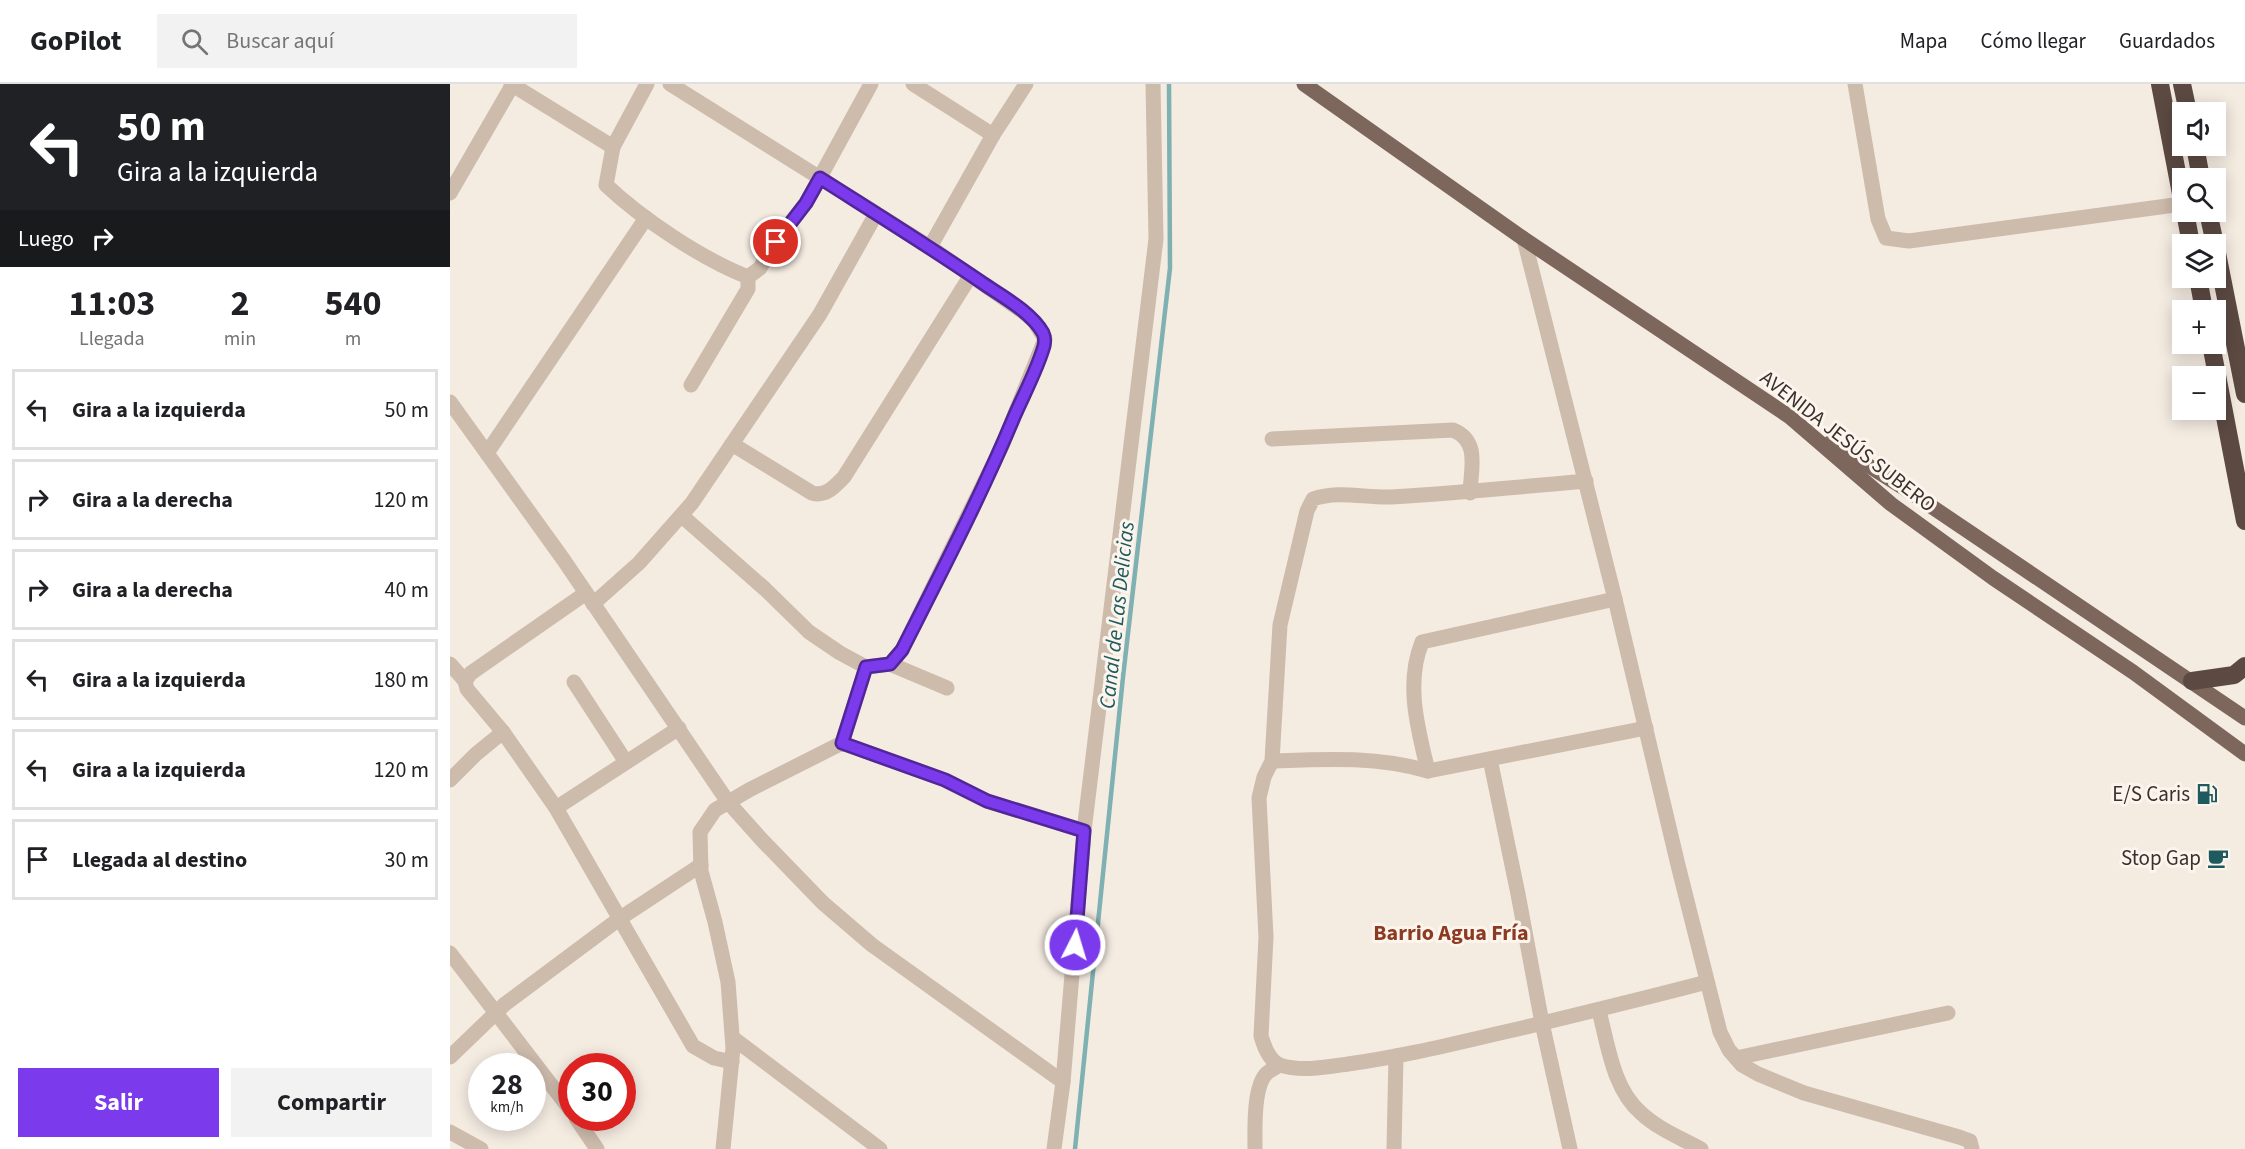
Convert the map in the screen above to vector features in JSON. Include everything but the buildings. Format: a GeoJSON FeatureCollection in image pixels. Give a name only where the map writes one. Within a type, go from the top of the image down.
{"type":"FeatureCollection","features":[{"type":"Feature","properties":{"kind":"highway"},"geometry":{"type":"LineString","coordinates":[[2160,84],[2176,168]]}},
{"type":"Feature","properties":{"kind":"highway"},"geometry":{"type":"LineString","coordinates":[[2182,84],[2186,102]]}},
{"type":"Feature","properties":{"kind":"highway"},"geometry":{"type":"LineString","coordinates":[[2224,288],[2245,394]]}},
{"type":"Feature","properties":{"kind":"highway"},"geometry":{"type":"LineString","coordinates":[[2213,354],[2245,521]]}},
{"type":"Feature","properties":{"kind":"highway"},"geometry":{"type":"LineString","coordinates":[[2192,681],[2234,675],[2245,666]]}},
{"type":"Feature","properties":{"kind":"main road","name":"AVENIDA JESÚS SUBERO"},"geometry":{"type":"LineString","coordinates":[[1304,84],[1524,239],[1790,417],[1891,504],[1993,578],[2133,672],[2245,754]]}},
{"type":"Feature","properties":{"kind":"main road"},"geometry":{"type":"LineString","coordinates":[[1790,417],[1907,490],[2245,718]]}},
{"type":"Feature","properties":{"kind":"street"},"geometry":{"type":"LineString","coordinates":[[450,193],[512,84],[613,147]]}},
{"type":"Feature","properties":{"kind":"street"},"geometry":{"type":"LineString","coordinates":[[647,84],[613,147],[606,186],[646,218],[733,271],[748,277]]}},
{"type":"Feature","properties":{"kind":"street"},"geometry":{"type":"LineString","coordinates":[[670,84],[930,247],[1034,321],[1045,339],[1002,446],[902,650],[890,664]]}},
{"type":"Feature","properties":{"kind":"street"},"geometry":{"type":"LineString","coordinates":[[748,277],[760,268],[776,242],[806,203],[872,84]]}},
{"type":"Feature","properties":{"kind":"street"},"geometry":{"type":"LineString","coordinates":[[913,84],[993,135]]}},
{"type":"Feature","properties":{"kind":"street"},"geometry":{"type":"LineString","coordinates":[[930,247],[993,135],[1026,84]]}},
{"type":"Feature","properties":{"kind":"street"},"geometry":{"type":"LineString","coordinates":[[1054,1149],[1064,1083],[1084,831],[1156,239],[1153,84]]}},
{"type":"Feature","properties":{"kind":"street"},"geometry":{"type":"LineString","coordinates":[[1855,84],[1878,219],[1886,238],[1909,241],[2172,205]]}},
{"type":"Feature","properties":{"kind":"street"},"geometry":{"type":"LineString","coordinates":[[465,681],[471,673],[590,598],[639,562],[682,516],[820,314],[876,214]]}},
{"type":"Feature","properties":{"kind":"street"},"geometry":{"type":"LineString","coordinates":[[487,453],[646,218]]}},
{"type":"Feature","properties":{"kind":"street"},"geometry":{"type":"LineString","coordinates":[[1524,239],[1586,481],[1720,1032],[1742,1065],[1758,1074],[1804,1093],[1959,1137],[1970,1141],[1972,1149]]}},
{"type":"Feature","properties":{"kind":"street"},"geometry":{"type":"LineString","coordinates":[[732,444],[812,493],[819,495],[831,490],[844,477],[971,275]]}},
{"type":"Feature","properties":{"kind":"street"},"geometry":{"type":"LineString","coordinates":[[691,385],[748,289],[748,277]]}},
{"type":"Feature","properties":{"kind":"street"},"geometry":{"type":"LineString","coordinates":[[450,402],[590,598],[728,802],[823,903],[872,945],[1064,1083]]}},
{"type":"Feature","properties":{"kind":"street"},"geometry":{"type":"LineString","coordinates":[[1272,439],[1452,430],[1463,434],[1472,449],[1470,493]]}},
{"type":"Feature","properties":{"kind":"street"},"geometry":{"type":"LineString","coordinates":[[1586,481],[1470,493],[1381,497],[1327,494],[1313,499],[1307,511],[1280,625],[1272,761],[1264,777],[1259,798],[1266,937],[1261,1036],[1265,1049],[1273,1061],[1279,1065],[1305,1068],[1330,1067],[1396,1056],[1599,1011],[1707,981]]}},
{"type":"Feature","properties":{"kind":"street"},"geometry":{"type":"LineString","coordinates":[[682,516],[765,589],[809,632],[840,654],[866,667],[890,664],[947,688]]}},
{"type":"Feature","properties":{"kind":"street"},"geometry":{"type":"LineString","coordinates":[[1428,771],[1416,717],[1413,684],[1416,658],[1422,642],[1615,599]]}},
{"type":"Feature","properties":{"kind":"street"},"geometry":{"type":"LineString","coordinates":[[450,664],[465,681],[467,689],[503,732],[556,808],[693,1046],[714,1058],[732,1062]]}},
{"type":"Feature","properties":{"kind":"street"},"geometry":{"type":"LineString","coordinates":[[723,1149],[733,1038],[728,982],[700,865],[700,832],[715,810],[842,743],[866,667]]}},
{"type":"Feature","properties":{"kind":"street"},"geometry":{"type":"LineString","coordinates":[[574,682],[626,762]]}},
{"type":"Feature","properties":{"kind":"street"},"geometry":{"type":"LineString","coordinates":[[556,808],[679,728]]}},
{"type":"Feature","properties":{"kind":"street"},"geometry":{"type":"LineString","coordinates":[[1272,761],[1364,759],[1407,765],[1428,771],[1646,728]]}},
{"type":"Feature","properties":{"kind":"street"},"geometry":{"type":"LineString","coordinates":[[450,780],[476,754],[503,732]]}},
{"type":"Feature","properties":{"kind":"street"},"geometry":{"type":"LineString","coordinates":[[842,743],[945,780],[987,801],[1084,831]]}},
{"type":"Feature","properties":{"kind":"street"},"geometry":{"type":"LineString","coordinates":[[1490,759],[1542,1023],[1570,1149]]}},
{"type":"Feature","properties":{"kind":"street"},"geometry":{"type":"LineString","coordinates":[[450,1057],[495,1013],[619,919],[700,865]]}},
{"type":"Feature","properties":{"kind":"street"},"geometry":{"type":"LineString","coordinates":[[450,953],[558,1094]]}},
{"type":"Feature","properties":{"kind":"street"},"geometry":{"type":"LineString","coordinates":[[1599,1011],[1616,1074],[1626,1096],[1642,1114],[1658,1126],[1701,1149]]}},
{"type":"Feature","properties":{"kind":"street"},"geometry":{"type":"LineString","coordinates":[[1736,1058],[1948,1013]]}},
{"type":"Feature","properties":{"kind":"street"},"geometry":{"type":"LineString","coordinates":[[733,1038],[880,1149]]}},
{"type":"Feature","properties":{"kind":"street"},"geometry":{"type":"LineString","coordinates":[[1394,1149],[1396,1056]]}},
{"type":"Feature","properties":{"kind":"street"},"geometry":{"type":"LineString","coordinates":[[1256,1149],[1259,1086],[1266,1074],[1279,1065]]}},
{"type":"Feature","properties":{"kind":"street"},"geometry":{"type":"LineString","coordinates":[[585,1131],[597,1149]]}},
{"type":"Feature","properties":{"kind":"street"},"geometry":{"type":"LineString","coordinates":[[450,1132],[481,1149]]}},
{"type":"Feature","properties":{"kind":"waterway","name":"Canal de Las Delicias"},"geometry":{"type":"LineString","coordinates":[[1075,1149],[1123,677],[1170,268],[1169,84]]}},
{"type":"Feature","properties":{"kind":"place","name":"E/S Caris"},"geometry":{"type":"Point","coordinates":[2207,794]}},
{"type":"Feature","properties":{"kind":"place","name":"Stop Gap"},"geometry":{"type":"Point","coordinates":[2218,858]}},
{"type":"Feature","properties":{"kind":"district","name":"Barrio Agua Fría"},"geometry":{"type":"Point","coordinates":[1451,932]}},
{"type":"Feature","properties":{"kind":"route"},"geometry":{"type":"LineString","coordinates":[[776,242],[806,203],[820,178],[930,247],[1010,302],[1034,321],[1045,339],[1002,446],[902,650],[890,664],[866,667],[842,743],[945,780],[987,801],[1084,831],[1075,945]]}}]}
